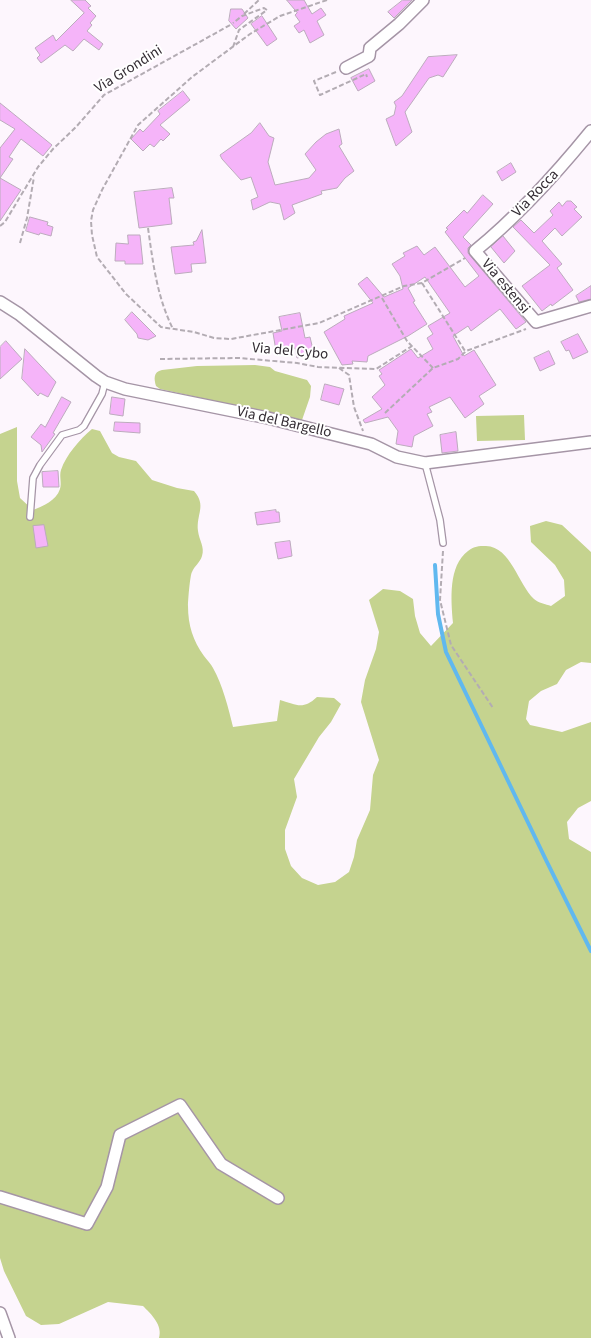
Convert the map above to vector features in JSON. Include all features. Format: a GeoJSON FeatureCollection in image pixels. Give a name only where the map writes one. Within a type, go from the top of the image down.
{"type":"FeatureCollection","features":[{"type":"Feature","properties":{"kind":"street"},"geometry":{"type":"LineString","coordinates":[[346,68],[369,56],[370,48],[399,24],[423,0]]}},
{"type":"Feature","properties":{"kind":"street","name":"Via Rocca"},"geometry":{"type":"LineString","coordinates":[[475,251],[496,234],[549,180],[591,131]]}},
{"type":"Feature","properties":{"kind":"street","name":"Via estensi"},"geometry":{"type":"LineString","coordinates":[[475,251],[536,322]]}},
{"type":"Feature","properties":{"kind":"street","name":"Via del Bargello"},"geometry":{"type":"LineString","coordinates":[[0,302],[19,314],[105,382],[125,389],[268,418],[371,444],[397,457],[426,463],[591,442]]}},
{"type":"Feature","properties":{"kind":"street"},"geometry":{"type":"LineString","coordinates":[[536,322],[591,306]]}},
{"type":"Feature","properties":{"kind":"street"},"geometry":{"type":"LineString","coordinates":[[0,1197],[87,1224],[107,1187],[120,1134],[180,1105],[221,1164],[278,1198]]}},
{"type":"Feature","properties":{"kind":"street"},"geometry":{"type":"LineString","coordinates":[[0,1313],[8,1338]]}},
{"type":"Feature","properties":{"kind":"lane"},"geometry":{"type":"LineString","coordinates":[[30,517],[33,478],[40,465],[62,435],[79,430],[84,426],[102,394],[105,382]]}},
{"type":"Feature","properties":{"kind":"lane"},"geometry":{"type":"LineString","coordinates":[[426,463],[440,520],[443,543]]}},
{"type":"Feature","properties":{"kind":"path"},"geometry":{"type":"LineString","coordinates":[[242,16],[259,0]]}},
{"type":"Feature","properties":{"kind":"path"},"geometry":{"type":"LineString","coordinates":[[327,0],[280,16],[250,34],[192,77],[138,125],[102,190],[91,221],[97,257],[126,294],[161,327],[194,332],[214,338],[231,339],[319,323],[404,286],[422,283],[475,251]]}},
{"type":"Feature","properties":{"kind":"path","name":"Via Grondini"},"geometry":{"type":"LineString","coordinates":[[0,226],[5,222],[34,175],[53,149],[104,96],[242,16],[264,8],[268,10],[239,30],[233,47]]}},
{"type":"Feature","properties":{"kind":"path"},"geometry":{"type":"LineString","coordinates":[[346,68],[314,81],[320,95],[366,74],[367,76]]}},
{"type":"Feature","properties":{"kind":"path","name":"Via Grondini"},"geometry":{"type":"LineString","coordinates":[[20,243],[27,218],[34,175]]}},
{"type":"Feature","properties":{"kind":"path"},"geometry":{"type":"LineString","coordinates":[[148,228],[156,280],[164,308],[173,329]]}},
{"type":"Feature","properties":{"kind":"path"},"geometry":{"type":"LineString","coordinates":[[422,283],[466,351]]}},
{"type":"Feature","properties":{"kind":"path"},"geometry":{"type":"LineString","coordinates":[[381,297],[407,341],[433,368]]}},
{"type":"Feature","properties":{"kind":"path"},"geometry":{"type":"LineString","coordinates":[[385,412],[433,368],[458,359],[466,351],[530,328],[536,322]]}},
{"type":"Feature","properties":{"kind":"path","name":"Via del Cybo"},"geometry":{"type":"LineString","coordinates":[[160,359],[239,358],[297,363],[318,367],[376,369],[412,346]]}},
{"type":"Feature","properties":{"kind":"path"},"geometry":{"type":"LineString","coordinates":[[338,367],[348,375],[354,407],[371,444]]}},
{"type":"Feature","properties":{"kind":"path"},"geometry":{"type":"LineString","coordinates":[[443,543],[440,600],[451,645],[493,708]]}},
{"type":"Feature","properties":{"kind":"green space"},"geometry":{"type":"Polygon","coordinates":[[[255,365],[270,367],[275,371],[307,380],[311,386],[310,397],[302,420],[160,389],[156,386],[155,381],[156,374],[162,370],[197,366],[255,365]]]}},
{"type":"Feature","properties":{"kind":"green space"},"geometry":{"type":"Polygon","coordinates":[[[524,415],[525,440],[477,441],[476,416],[524,415]]]}},
{"type":"Feature","properties":{"kind":"green space"},"geometry":{"type":"Polygon","coordinates":[[[17,427],[17,481],[20,498],[33,510],[56,497],[60,489],[60,472],[63,464],[78,442],[92,429],[100,431],[112,453],[119,457],[136,461],[152,480],[194,491],[198,496],[200,506],[198,531],[203,553],[191,574],[188,603],[189,620],[197,645],[212,666],[219,681],[233,727],[277,721],[280,700],[295,705],[304,705],[317,697],[334,698],[341,704],[294,779],[297,797],[285,830],[285,849],[291,866],[302,878],[318,885],[335,882],[349,872],[357,840],[370,810],[373,775],[379,760],[361,702],[365,680],[376,649],[379,632],[369,600],[383,589],[400,591],[413,599],[420,633],[431,646],[453,623],[452,584],[454,574],[462,557],[470,549],[486,546],[495,548],[508,559],[534,599],[551,606],[565,596],[564,580],[555,565],[531,542],[530,526],[546,521],[562,525],[591,552],[591,663],[581,662],[566,670],[557,684],[541,691],[529,701],[526,719],[530,725],[562,732],[591,722],[591,801],[578,808],[567,822],[569,839],[591,852],[591,1338],[159,1338],[158,1324],[143,1306],[108,1302],[59,1324],[41,1325],[26,1316],[4,1271],[0,1258],[0,434],[17,427]]]}},
{"type":"Feature","properties":{"kind":"building"},"geometry":{"type":"Polygon","coordinates":[[[71,0],[85,0],[91,6],[88,8],[96,16],[90,23],[92,25],[87,31],[103,44],[99,50],[84,39],[73,51],[65,45],[41,63],[37,58],[40,55],[35,48],[53,35],[56,41],[84,13],[71,0]]]}},
{"type":"Feature","properties":{"kind":"building"},"geometry":{"type":"Polygon","coordinates":[[[287,0],[304,0],[312,14],[321,8],[326,15],[317,21],[324,35],[310,43],[304,30],[299,33],[294,26],[300,22],[295,15],[297,13],[287,0]]]}},
{"type":"Feature","properties":{"kind":"building"},"geometry":{"type":"Polygon","coordinates":[[[403,0],[412,0],[394,18],[388,12],[403,0]]]}},
{"type":"Feature","properties":{"kind":"building"},"geometry":{"type":"Polygon","coordinates":[[[231,9],[242,9],[248,18],[236,29],[229,21],[231,9]]]}},
{"type":"Feature","properties":{"kind":"building"},"geometry":{"type":"Polygon","coordinates":[[[262,16],[277,39],[267,46],[251,24],[262,16]]]}},
{"type":"Feature","properties":{"kind":"building"},"geometry":{"type":"Polygon","coordinates":[[[457,55],[443,77],[438,75],[429,78],[405,112],[412,132],[396,146],[386,119],[394,115],[396,106],[394,102],[402,96],[428,57],[457,55]]]}},
{"type":"Feature","properties":{"kind":"building"},"geometry":{"type":"Polygon","coordinates":[[[369,69],[375,81],[358,91],[351,78],[369,69]]]}},
{"type":"Feature","properties":{"kind":"building"},"geometry":{"type":"Polygon","coordinates":[[[183,91],[190,100],[160,125],[170,134],[163,141],[161,139],[154,147],[150,144],[143,151],[131,139],[140,129],[143,132],[160,114],[158,111],[183,91]]]}},
{"type":"Feature","properties":{"kind":"building"},"geometry":{"type":"Polygon","coordinates":[[[0,103],[52,145],[43,156],[21,139],[9,157],[13,159],[0,178],[0,148],[15,129],[0,120],[0,103]]]}},
{"type":"Feature","properties":{"kind":"building"},"geometry":{"type":"Polygon","coordinates":[[[260,123],[269,136],[274,138],[268,162],[275,185],[309,178],[316,170],[305,154],[326,134],[339,129],[342,144],[339,146],[354,171],[337,188],[321,191],[322,194],[292,205],[295,213],[284,220],[280,204],[270,202],[253,210],[251,200],[258,197],[251,177],[241,180],[220,155],[251,133],[260,123]]]}},
{"type":"Feature","properties":{"kind":"building"},"geometry":{"type":"Polygon","coordinates":[[[511,163],[516,172],[502,181],[497,172],[511,163]]]}},
{"type":"Feature","properties":{"kind":"building"},"geometry":{"type":"Polygon","coordinates":[[[0,178],[21,190],[0,221],[0,178]]]}},
{"type":"Feature","properties":{"kind":"building"},"geometry":{"type":"Polygon","coordinates":[[[172,188],[174,198],[169,198],[172,224],[139,228],[134,192],[172,188]]]}},
{"type":"Feature","properties":{"kind":"building"},"geometry":{"type":"Polygon","coordinates":[[[483,195],[493,204],[463,237],[471,245],[468,248],[468,253],[526,322],[516,329],[500,309],[471,331],[468,326],[453,336],[464,356],[474,350],[496,385],[479,396],[484,404],[465,418],[450,397],[429,407],[432,412],[427,414],[433,426],[414,436],[412,447],[396,444],[398,431],[388,417],[365,423],[363,420],[382,409],[372,397],[385,385],[379,376],[382,374],[379,370],[411,349],[418,358],[433,349],[427,338],[433,334],[428,326],[450,313],[425,277],[408,288],[415,301],[413,302],[427,324],[368,356],[367,362],[352,361],[353,364],[342,365],[324,332],[345,319],[344,316],[373,303],[358,284],[367,277],[384,297],[403,289],[400,276],[392,264],[405,256],[403,253],[417,246],[424,255],[435,247],[465,287],[479,276],[445,232],[448,229],[446,228],[464,210],[467,213],[483,195]]]}},
{"type":"Feature","properties":{"kind":"building"},"geometry":{"type":"Polygon","coordinates":[[[567,201],[571,201],[577,207],[574,209],[582,217],[562,236],[555,228],[542,241],[562,264],[557,268],[573,290],[542,311],[522,286],[550,265],[513,227],[521,220],[534,233],[553,215],[550,211],[559,202],[562,206],[567,201]]]}},
{"type":"Feature","properties":{"kind":"building"},"geometry":{"type":"Polygon","coordinates":[[[30,217],[48,222],[47,225],[53,227],[51,236],[26,231],[30,217]]]}},
{"type":"Feature","properties":{"kind":"building"},"geometry":{"type":"Polygon","coordinates":[[[202,230],[206,263],[191,264],[192,272],[175,274],[171,247],[194,245],[193,242],[196,241],[202,230]]]}},
{"type":"Feature","properties":{"kind":"building"},"geometry":{"type":"Polygon","coordinates":[[[128,235],[140,235],[143,264],[125,264],[125,261],[115,261],[116,243],[128,244],[128,235]]]}},
{"type":"Feature","properties":{"kind":"building"},"geometry":{"type":"Polygon","coordinates":[[[503,236],[515,251],[504,263],[491,247],[503,236]]]}},
{"type":"Feature","properties":{"kind":"building"},"geometry":{"type":"Polygon","coordinates":[[[591,286],[591,299],[579,302],[576,296],[591,286]]]}},
{"type":"Feature","properties":{"kind":"building"},"geometry":{"type":"Polygon","coordinates":[[[132,312],[156,336],[148,340],[138,338],[137,334],[125,320],[132,312]]]}},
{"type":"Feature","properties":{"kind":"building"},"geometry":{"type":"Polygon","coordinates":[[[300,313],[305,338],[310,337],[314,354],[297,358],[295,348],[276,351],[273,333],[282,331],[279,317],[300,313]]]}},
{"type":"Feature","properties":{"kind":"building"},"geometry":{"type":"Polygon","coordinates":[[[578,334],[588,352],[573,359],[569,350],[566,351],[561,342],[578,334]]]}},
{"type":"Feature","properties":{"kind":"building"},"geometry":{"type":"Polygon","coordinates":[[[6,341],[22,359],[0,379],[0,347],[6,341]]]}},
{"type":"Feature","properties":{"kind":"building"},"geometry":{"type":"Polygon","coordinates":[[[25,349],[56,382],[48,397],[40,393],[38,396],[22,379],[25,349]]]}},
{"type":"Feature","properties":{"kind":"building"},"geometry":{"type":"Polygon","coordinates":[[[549,351],[555,364],[540,371],[534,358],[549,351]]]}},
{"type":"Feature","properties":{"kind":"building"},"geometry":{"type":"Polygon","coordinates":[[[325,384],[344,389],[339,405],[321,400],[325,384]]]}},
{"type":"Feature","properties":{"kind":"building"},"geometry":{"type":"Polygon","coordinates":[[[62,397],[71,402],[53,433],[55,434],[42,452],[41,445],[31,437],[41,424],[45,427],[62,397]]]}},
{"type":"Feature","properties":{"kind":"building"},"geometry":{"type":"Polygon","coordinates":[[[112,397],[125,399],[123,416],[110,414],[112,397]]]}},
{"type":"Feature","properties":{"kind":"building"},"geometry":{"type":"Polygon","coordinates":[[[115,422],[140,423],[140,433],[114,431],[115,422]]]}},
{"type":"Feature","properties":{"kind":"building"},"geometry":{"type":"Polygon","coordinates":[[[456,432],[458,451],[442,453],[440,435],[456,432]]]}},
{"type":"Feature","properties":{"kind":"building"},"geometry":{"type":"Polygon","coordinates":[[[58,471],[59,487],[43,487],[42,472],[58,471]]]}},
{"type":"Feature","properties":{"kind":"building"},"geometry":{"type":"Polygon","coordinates":[[[276,510],[276,512],[279,512],[280,522],[257,525],[255,513],[276,510]]]}},
{"type":"Feature","properties":{"kind":"building"},"geometry":{"type":"Polygon","coordinates":[[[44,525],[48,546],[36,548],[33,526],[44,525]]]}},
{"type":"Feature","properties":{"kind":"building"},"geometry":{"type":"Polygon","coordinates":[[[290,541],[292,556],[278,559],[275,543],[290,541]]]}},
{"type":"Feature","properties":{"kind":"waterway"},"geometry":{"type":"LineString","coordinates":[[435,565],[438,614],[446,652],[591,951]]}}]}
